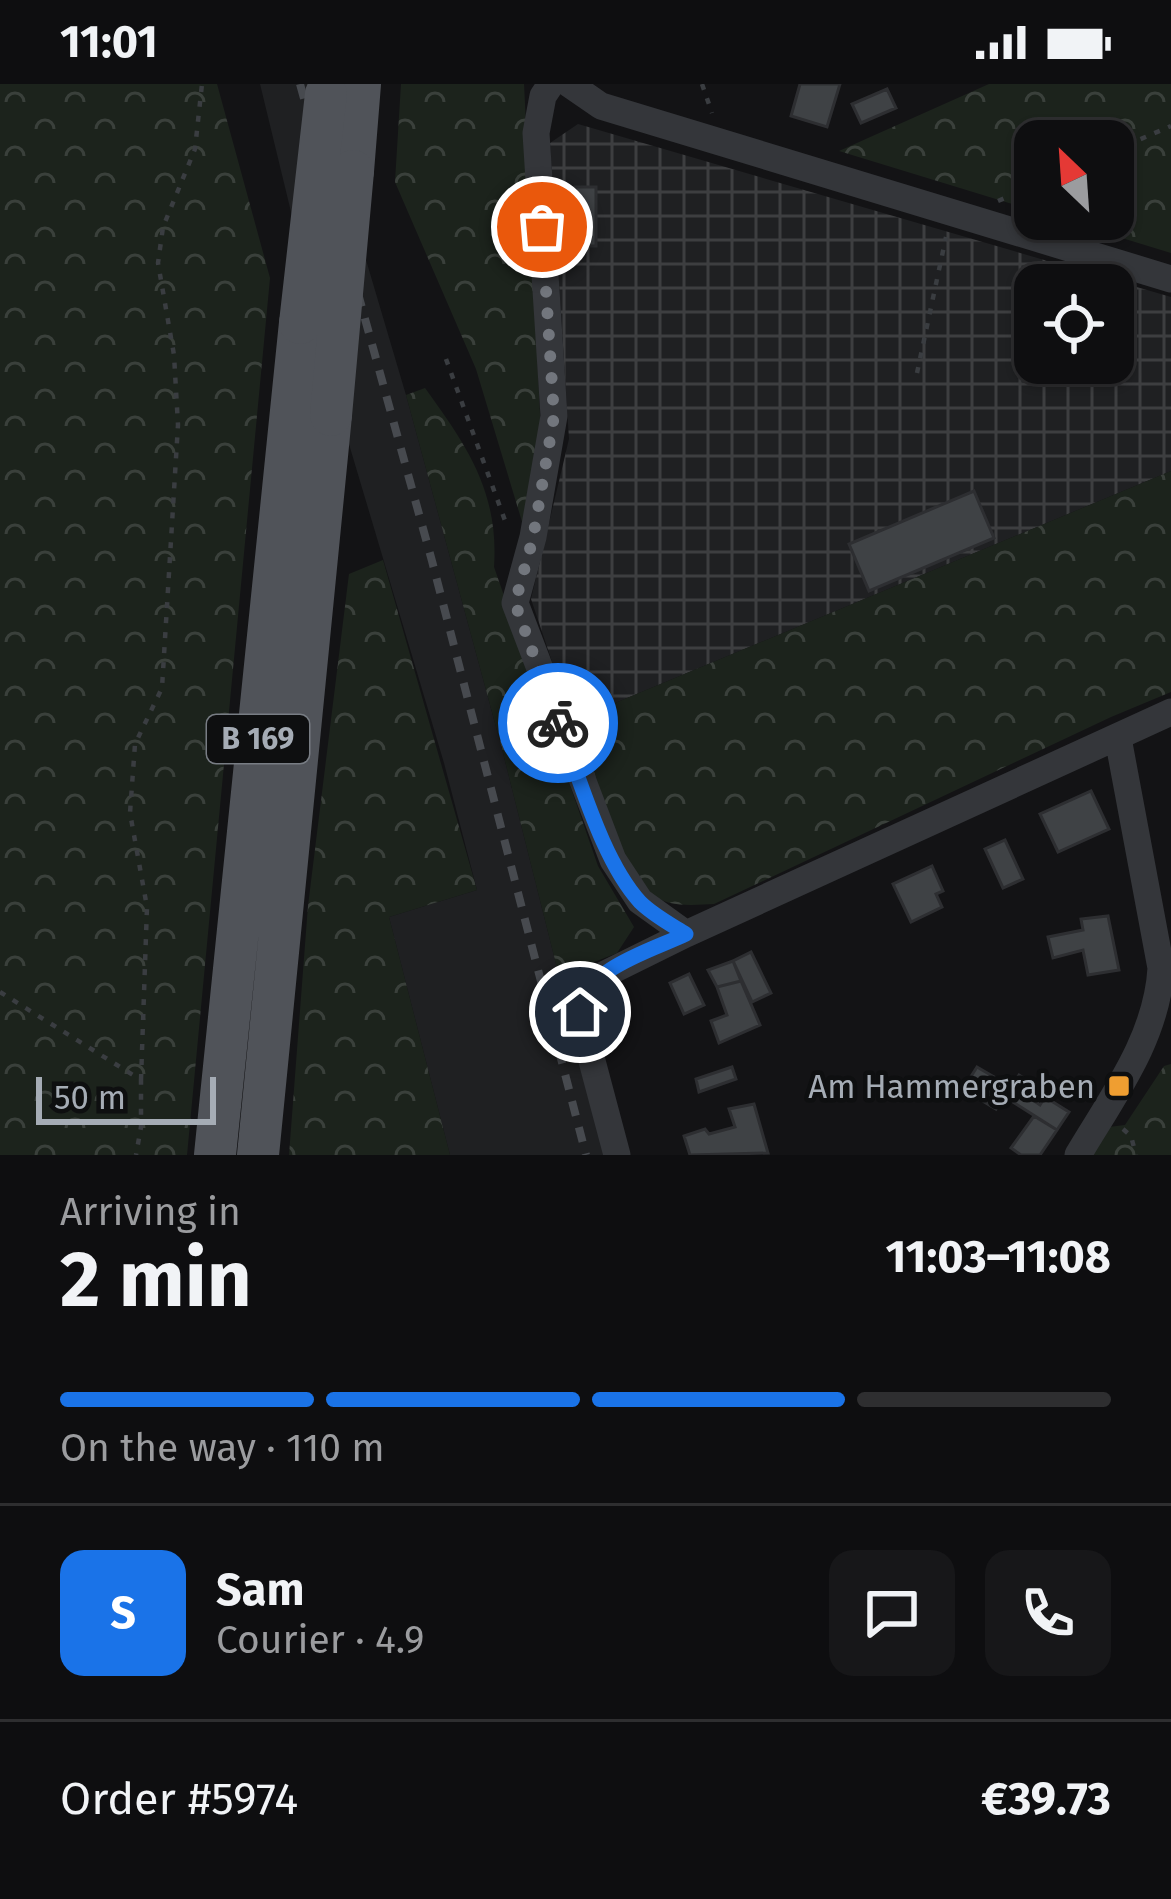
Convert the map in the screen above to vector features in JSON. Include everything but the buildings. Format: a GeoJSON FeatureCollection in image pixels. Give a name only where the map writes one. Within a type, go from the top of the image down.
{"type":"FeatureCollection","features":[{"type":"Feature","properties":{"kind":"main road","name":"B 169"},"geometry":{"type":"LineString","coordinates":[[258,1155],[353,171],[338,87]]}},
{"type":"Feature","properties":{"kind":"main road","name":"B 169"},"geometry":{"type":"LineString","coordinates":[[215,1155],[300,323],[338,87]]}},
{"type":"Feature","properties":{"kind":"street"},"geometry":{"type":"LineString","coordinates":[[551,84],[543,96],[536,133],[554,416],[533,538],[515,603],[613,860],[640,901],[686,934]]}},
{"type":"Feature","properties":{"kind":"street"},"geometry":{"type":"LineString","coordinates":[[569,84],[601,106],[1171,279]]}},
{"type":"Feature","properties":{"kind":"street"},"geometry":{"type":"LineString","coordinates":[[617,1155],[582,1024],[581,1002],[588,987],[603,975],[1171,712]]}},
{"type":"Feature","properties":{"kind":"street"},"geometry":{"type":"LineString","coordinates":[[1078,1155],[1149,1031],[1160,988],[1161,968],[1118,738]]}},
{"type":"Feature","properties":{"kind":"path"},"geometry":{"type":"LineString","coordinates":[[136,1155],[141,1127],[147,907],[130,813],[135,744],[162,688],[178,425],[174,355],[158,263],[163,227],[195,149],[202,84]]}},
{"type":"Feature","properties":{"kind":"path"},"geometry":{"type":"LineString","coordinates":[[1134,142],[1171,126]]}},
{"type":"Feature","properties":{"kind":"path"},"geometry":{"type":"LineString","coordinates":[[916,373],[952,212]]}},
{"type":"Feature","properties":{"kind":"path"},"geometry":{"type":"LineString","coordinates":[[446,359],[524,571]]}},
{"type":"Feature","properties":{"kind":"path"},"geometry":{"type":"LineString","coordinates":[[0,992],[141,1080]]}},
{"type":"Feature","properties":{"kind":"path"},"geometry":{"type":"LineString","coordinates":[[1114,1122],[1131,1136],[1136,1155]]}},
{"type":"Feature","properties":{"kind":"shaded area"},"geometry":{"type":"Polygon","coordinates":[[[260,84],[314,84],[406,395],[502,749],[604,1155],[450,1155],[389,917],[477,890],[340,414],[260,84]]]}},
{"type":"Feature","properties":{"kind":"shaded area"},"geometry":{"type":"Polygon","coordinates":[[[578,124],[1058,264],[1014,264],[1014,384],[1134,384],[1134,286],[1171,297],[1171,471],[572,721],[531,599],[569,439],[550,143],[578,124]]]}},
{"type":"Feature","properties":{"kind":"green space"},"geometry":{"type":"Polygon","coordinates":[[[0,84],[217,84],[270,278],[187,1155],[0,1155],[0,84]]]}},
{"type":"Feature","properties":{"kind":"green space"},"geometry":{"type":"Polygon","coordinates":[[[401,84],[524,84],[541,435],[523,525],[476,369],[395,182],[401,84]]]}},
{"type":"Feature","properties":{"kind":"green space"},"geometry":{"type":"Polygon","coordinates":[[[989,84],[1171,84],[1171,253],[1129,240],[1134,240],[1134,120],[1014,120],[1014,205],[839,151],[989,84]]]}},
{"type":"Feature","properties":{"kind":"green space"},"geometry":{"type":"Polygon","coordinates":[[[425,388],[477,471],[491,516],[494,567],[598,866],[634,927],[617,953],[559,976],[406,395],[425,388]]]}},
{"type":"Feature","properties":{"kind":"green space"},"geometry":{"type":"Polygon","coordinates":[[[1171,471],[1171,692],[714,904],[664,901],[636,878],[602,813],[572,721],[1171,471]]]}},
{"type":"Feature","properties":{"kind":"green space"},"geometry":{"type":"Polygon","coordinates":[[[383,560],[477,890],[389,917],[450,1155],[289,1155],[308,906],[349,574],[383,560]]]}},
{"type":"Feature","properties":{"kind":"green space"},"geometry":{"type":"Polygon","coordinates":[[[1171,1064],[1171,1155],[1092,1155],[1109,1127],[1125,1125],[1164,1066],[1171,1064]]]}},
{"type":"Feature","properties":{"kind":"railway"},"geometry":{"type":"LineString","coordinates":[[300,84],[432,561],[586,1155]]}},
{"type":"Feature","properties":{"kind":"way so far"},"geometry":{"type":"LineString","coordinates":[[542,227],[554,416],[533,538],[515,603],[558,723]]}},
{"type":"Feature","properties":{"kind":"place","name":"Am Hammergraben"},"geometry":{"type":"Point","coordinates":[1119,1086]}},
{"type":"Feature","properties":{"kind":"route"},"geometry":{"type":"LineString","coordinates":[[558,723],[613,860],[640,901],[686,934],[603,975],[588,987],[580,1012]]}}]}
